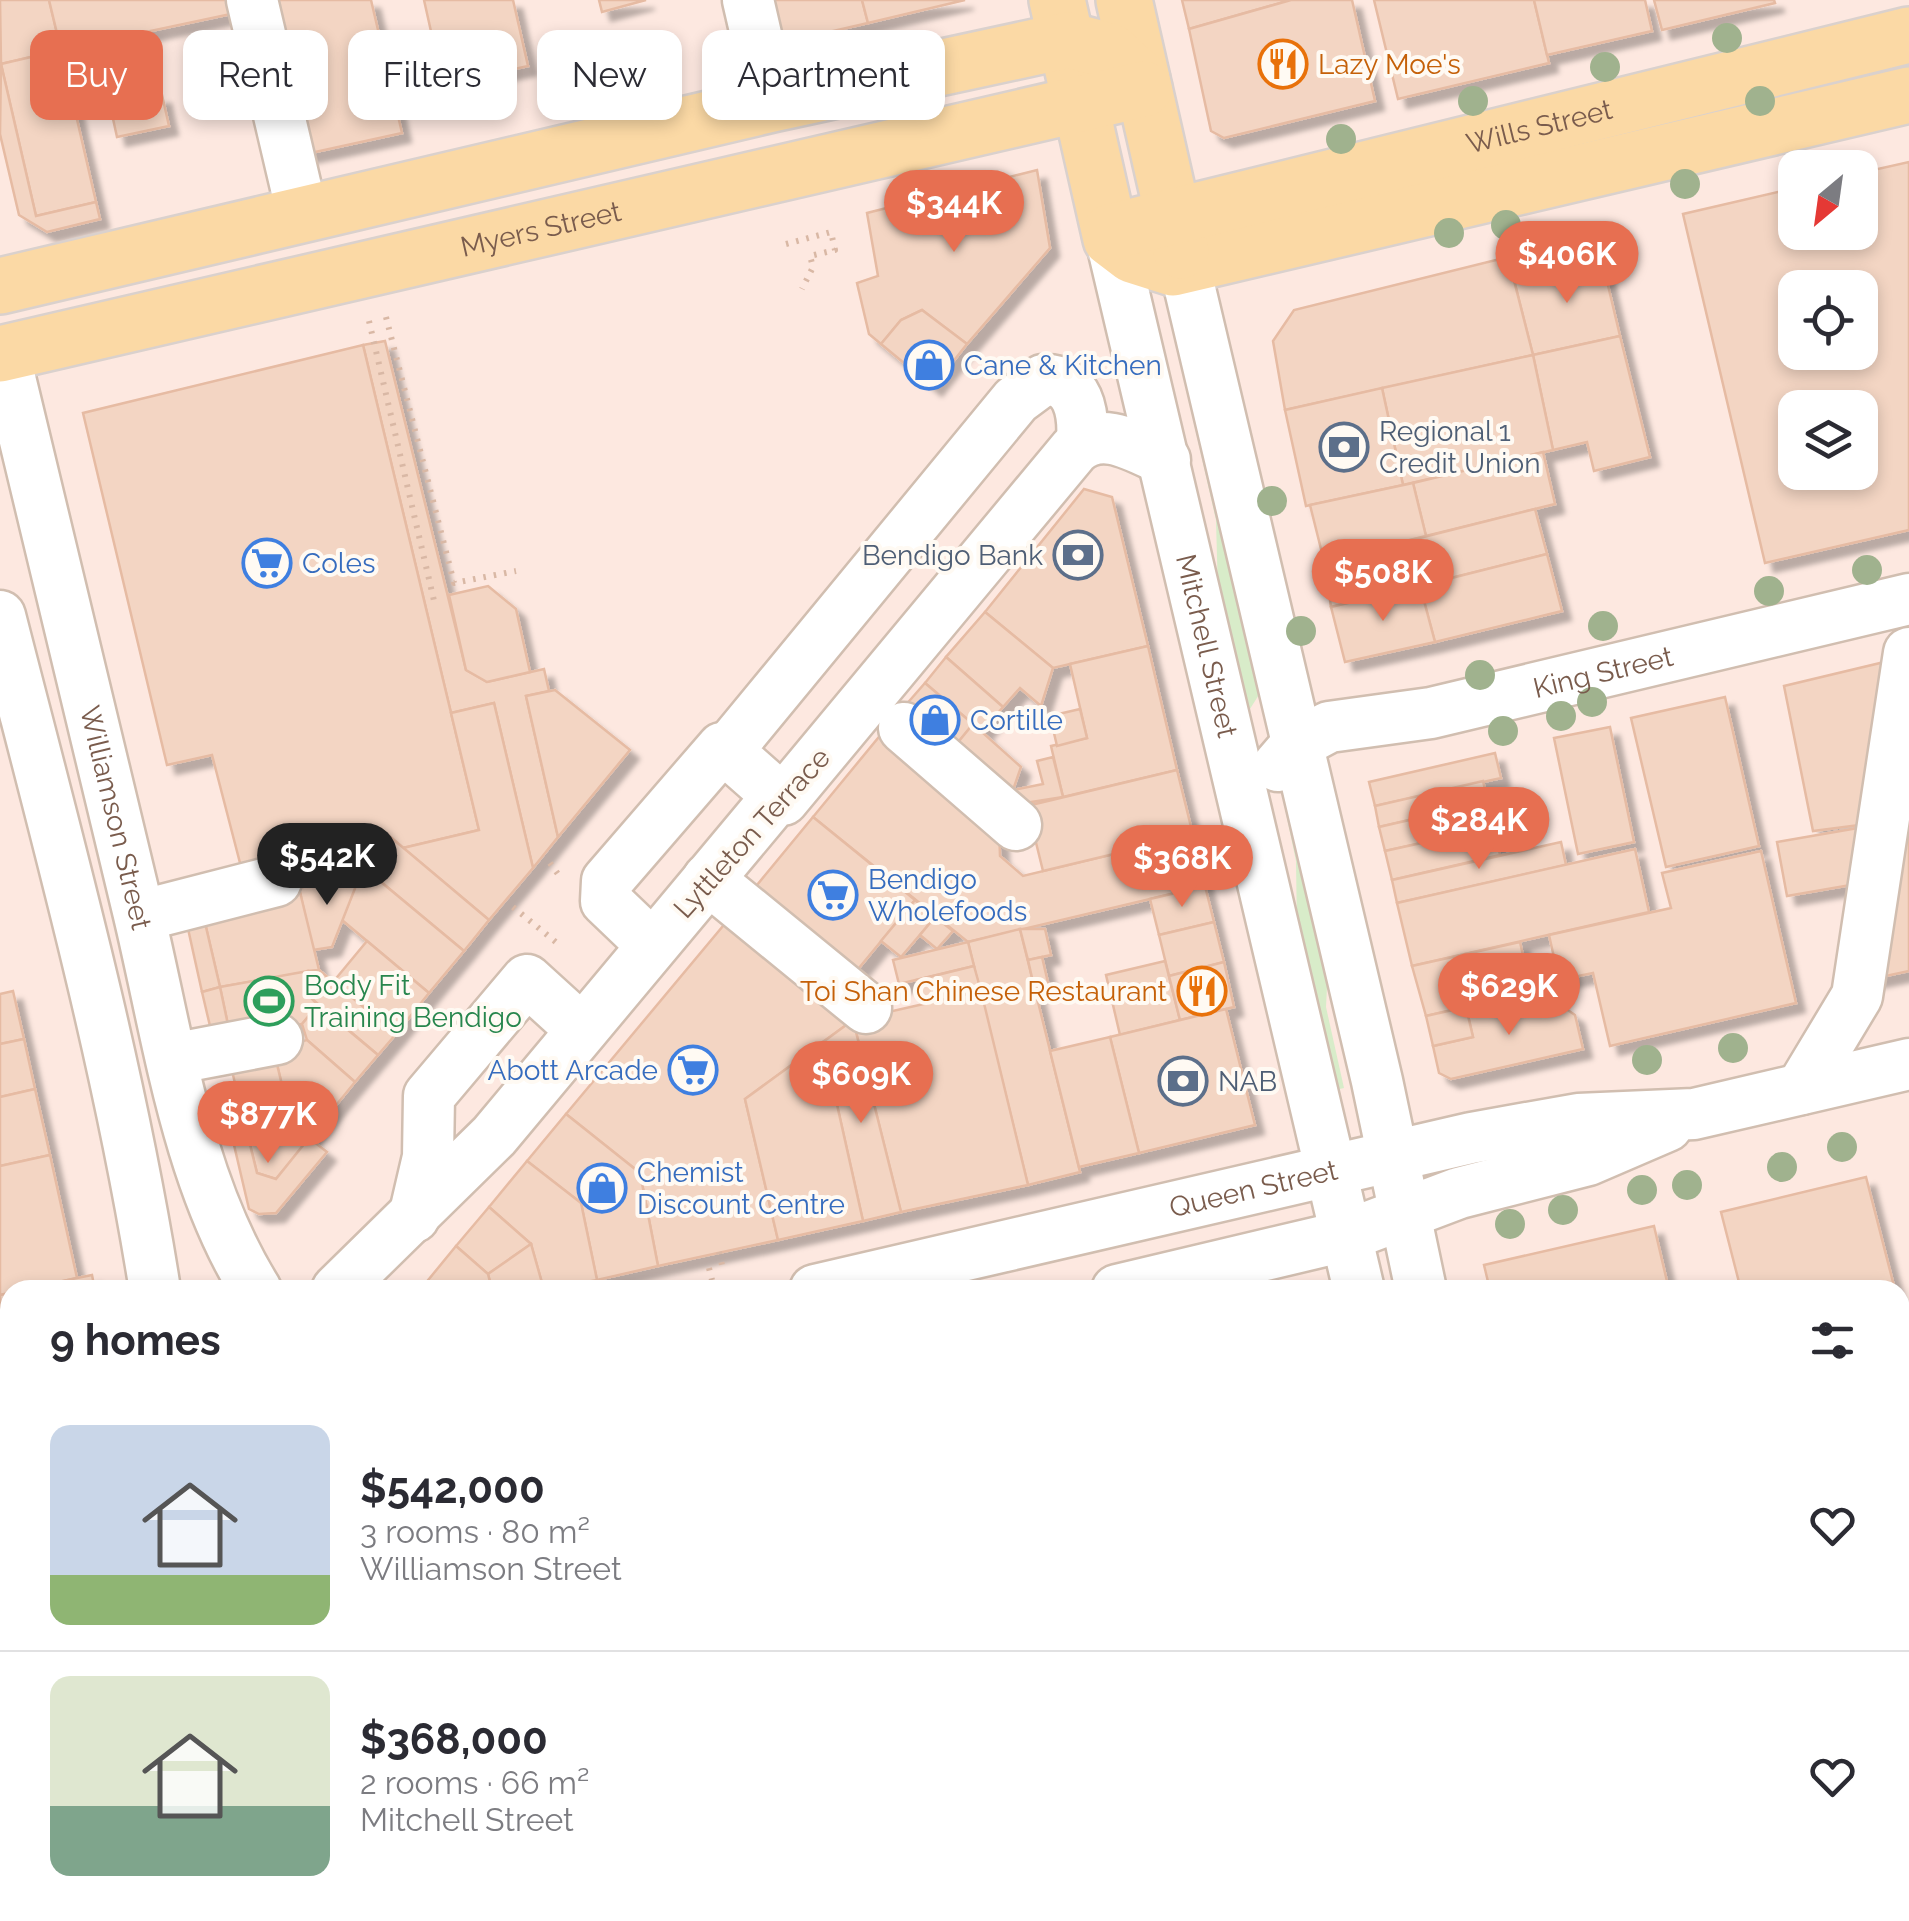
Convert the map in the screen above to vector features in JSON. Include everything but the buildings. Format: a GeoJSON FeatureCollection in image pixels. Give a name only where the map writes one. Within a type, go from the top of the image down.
{"type":"FeatureCollection","features":[{"type":"Feature","properties":{"kind":"main road"},"geometry":{"type":"LineString","coordinates":[[1110,235],[1142,260],[1185,268],[1124,0]]}},
{"type":"Feature","properties":{"kind":"main road"},"geometry":{"type":"LineString","coordinates":[[945,54],[1062,20],[1110,51],[1143,85]]}},
{"type":"Feature","properties":{"kind":"main road","name":"Mitchell Street"},"geometry":{"type":"LineString","coordinates":[[1062,20],[1110,235]]}},
{"type":"Feature","properties":{"kind":"main road","name":"Wills Street"},"geometry":{"type":"LineString","coordinates":[[1110,235],[1172,216],[1909,35]]}},
{"type":"Feature","properties":{"kind":"main road","name":"Myers Street"},"geometry":{"type":"LineString","coordinates":[[1,347],[560,224],[1143,85]]}},
{"type":"Feature","properties":{"kind":"main road","name":"Wills Street"},"geometry":{"type":"LineString","coordinates":[[1185,268],[1909,95]]}},
{"type":"Feature","properties":{"kind":"main road"},"geometry":{"type":"LineString","coordinates":[[0,286],[702,120]]}},
{"type":"Feature","properties":{"kind":"main road"},"geometry":{"type":"LineString","coordinates":[[491,168],[540,185],[552,198],[560,224]]}},
{"type":"Feature","properties":{"kind":"street"},"geometry":{"type":"LineString","coordinates":[[252,0],[302,213]]}},
{"type":"Feature","properties":{"kind":"street"},"geometry":{"type":"LineString","coordinates":[[748,0],[755,30]]}},
{"type":"Feature","properties":{"kind":"street","name":"Mitchell Street"},"geometry":{"type":"LineString","coordinates":[[1110,235],[1356,1280]]}},
{"type":"Feature","properties":{"kind":"street"},"geometry":{"type":"LineString","coordinates":[[1185,268],[1394,1156],[1419,1280]]}},
{"type":"Feature","properties":{"kind":"street","name":"Williamson Street"},"geometry":{"type":"LineString","coordinates":[[1,347],[172,1059],[218,1221],[250,1280]]}},
{"type":"Feature","properties":{"kind":"street"},"geometry":{"type":"LineString","coordinates":[[727,751],[1027,388],[1052,380],[1071,389],[1081,412],[1082,442],[1108,438],[1165,460]]}},
{"type":"Feature","properties":{"kind":"street","name":"Lyttleton Terrace"},"geometry":{"type":"LineString","coordinates":[[350,1280],[494,1136],[778,796],[783,800],[886,713],[1082,442]]}},
{"type":"Feature","properties":{"kind":"street","name":"King Street"},"geometry":{"type":"LineString","coordinates":[[1297,744],[1340,724],[1431,714],[1909,599]]}},
{"type":"Feature","properties":{"kind":"street"},"geometry":{"type":"LineString","coordinates":[[0,616],[88,960],[140,1194],[153,1280]]}},
{"type":"Feature","properties":{"kind":"street"},"geometry":{"type":"LineString","coordinates":[[1802,1089],[1857,996],[1909,654]]}},
{"type":"Feature","properties":{"kind":"street"},"geometry":{"type":"LineString","coordinates":[[886,713],[1016,825]]}},
{"type":"Feature","properties":{"kind":"street"},"geometry":{"type":"LineString","coordinates":[[1248,812],[1261,787],[1297,744]]}},
{"type":"Feature","properties":{"kind":"street"},"geometry":{"type":"LineString","coordinates":[[652,945],[606,900],[607,881],[722,748],[778,796]]}},
{"type":"Feature","properties":{"kind":"street"},"geometry":{"type":"LineString","coordinates":[[708,878],[866,1008]]}},
{"type":"Feature","properties":{"kind":"street"},"geometry":{"type":"LineString","coordinates":[[140,916],[276,881]]}},
{"type":"Feature","properties":{"kind":"street"},"geometry":{"type":"LineString","coordinates":[[414,1217],[428,1157],[430,1096],[526,980],[582,1030]]}},
{"type":"Feature","properties":{"kind":"street"},"geometry":{"type":"LineString","coordinates":[[172,1059],[277,1039]]}},
{"type":"Feature","properties":{"kind":"street","name":"Queen Street"},"geometry":{"type":"LineString","coordinates":[[1159,1280],[1345,1236],[1459,1193],[1588,1160],[1694,1114],[1909,1064]]}},
{"type":"Feature","properties":{"kind":"street","name":"Queen Street"},"geometry":{"type":"LineString","coordinates":[[858,1280],[1394,1156],[1578,1119],[1694,1114]]}},
{"type":"Feature","properties":{"kind":"path"},"geometry":{"type":"LineString","coordinates":[[786,244],[831,232],[835,250],[810,256],[813,267],[802,289]]}},
{"type":"Feature","properties":{"kind":"path"},"geometry":{"type":"LineString","coordinates":[[386,317],[454,583],[516,571]]}},
{"type":"Feature","properties":{"kind":"path"},"geometry":{"type":"LineString","coordinates":[[369,321],[435,604]]}},
{"type":"Feature","properties":{"kind":"path"},"geometry":{"type":"LineString","coordinates":[[719,1252],[722,1265]]}},
{"type":"Feature","properties":{"kind":"path"},"geometry":{"type":"LineString","coordinates":[[709,1268],[712,1280]]}},
{"type":"Feature","properties":{"kind":"shaded area"},"geometry":{"type":"Polygon","coordinates":[[[0,0],[1909,0],[1909,1280],[0,1280],[0,0]]]}},
{"type":"Feature","properties":{"kind":"green space"},"geometry":{"type":"Polygon","coordinates":[[[1176,323],[1262,690],[1248,712],[1218,595],[1216,520],[1173,331],[1176,323]]]}},
{"type":"Feature","properties":{"kind":"green space"},"geometry":{"type":"Polygon","coordinates":[[[1287,794],[1328,968],[1326,1007],[1344,1088],[1335,1090],[1297,933],[1296,861],[1283,799],[1287,794]]]}},
{"type":"Feature","properties":{"kind":"place","name":"Lazy Moe's"},"geometry":{"type":"Point","coordinates":[1283,64]}},
{"type":"Feature","properties":{"kind":"place","name":"Cane & Kitchen"},"geometry":{"type":"Point","coordinates":[929,365]}},
{"type":"Feature","properties":{"kind":"place","name":"Regional 1 Credit Union"},"geometry":{"type":"Point","coordinates":[1344,447]}},
{"type":"Feature","properties":{"kind":"place","name":"Bendigo Bank"},"geometry":{"type":"Point","coordinates":[1078,555]}},
{"type":"Feature","properties":{"kind":"place","name":"Coles"},"geometry":{"type":"Point","coordinates":[267,563]}},
{"type":"Feature","properties":{"kind":"place","name":"Cortille"},"geometry":{"type":"Point","coordinates":[935,720]}},
{"type":"Feature","properties":{"kind":"place","name":"Bendigo Wholefoods"},"geometry":{"type":"Point","coordinates":[833,895]}},
{"type":"Feature","properties":{"kind":"place","name":"Toi Shan Chinese Restaurant"},"geometry":{"type":"Point","coordinates":[1202,991]}},
{"type":"Feature","properties":{"kind":"place","name":"Body Fit Training Bendigo"},"geometry":{"type":"Point","coordinates":[269,1001]}},
{"type":"Feature","properties":{"kind":"place","name":"Abott Arcade"},"geometry":{"type":"Point","coordinates":[693,1070]}},
{"type":"Feature","properties":{"kind":"place","name":"NAB"},"geometry":{"type":"Point","coordinates":[1183,1081]}},
{"type":"Feature","properties":{"kind":"place","name":"Chemist Discount Centre"},"geometry":{"type":"Point","coordinates":[602,1188]}}]}
